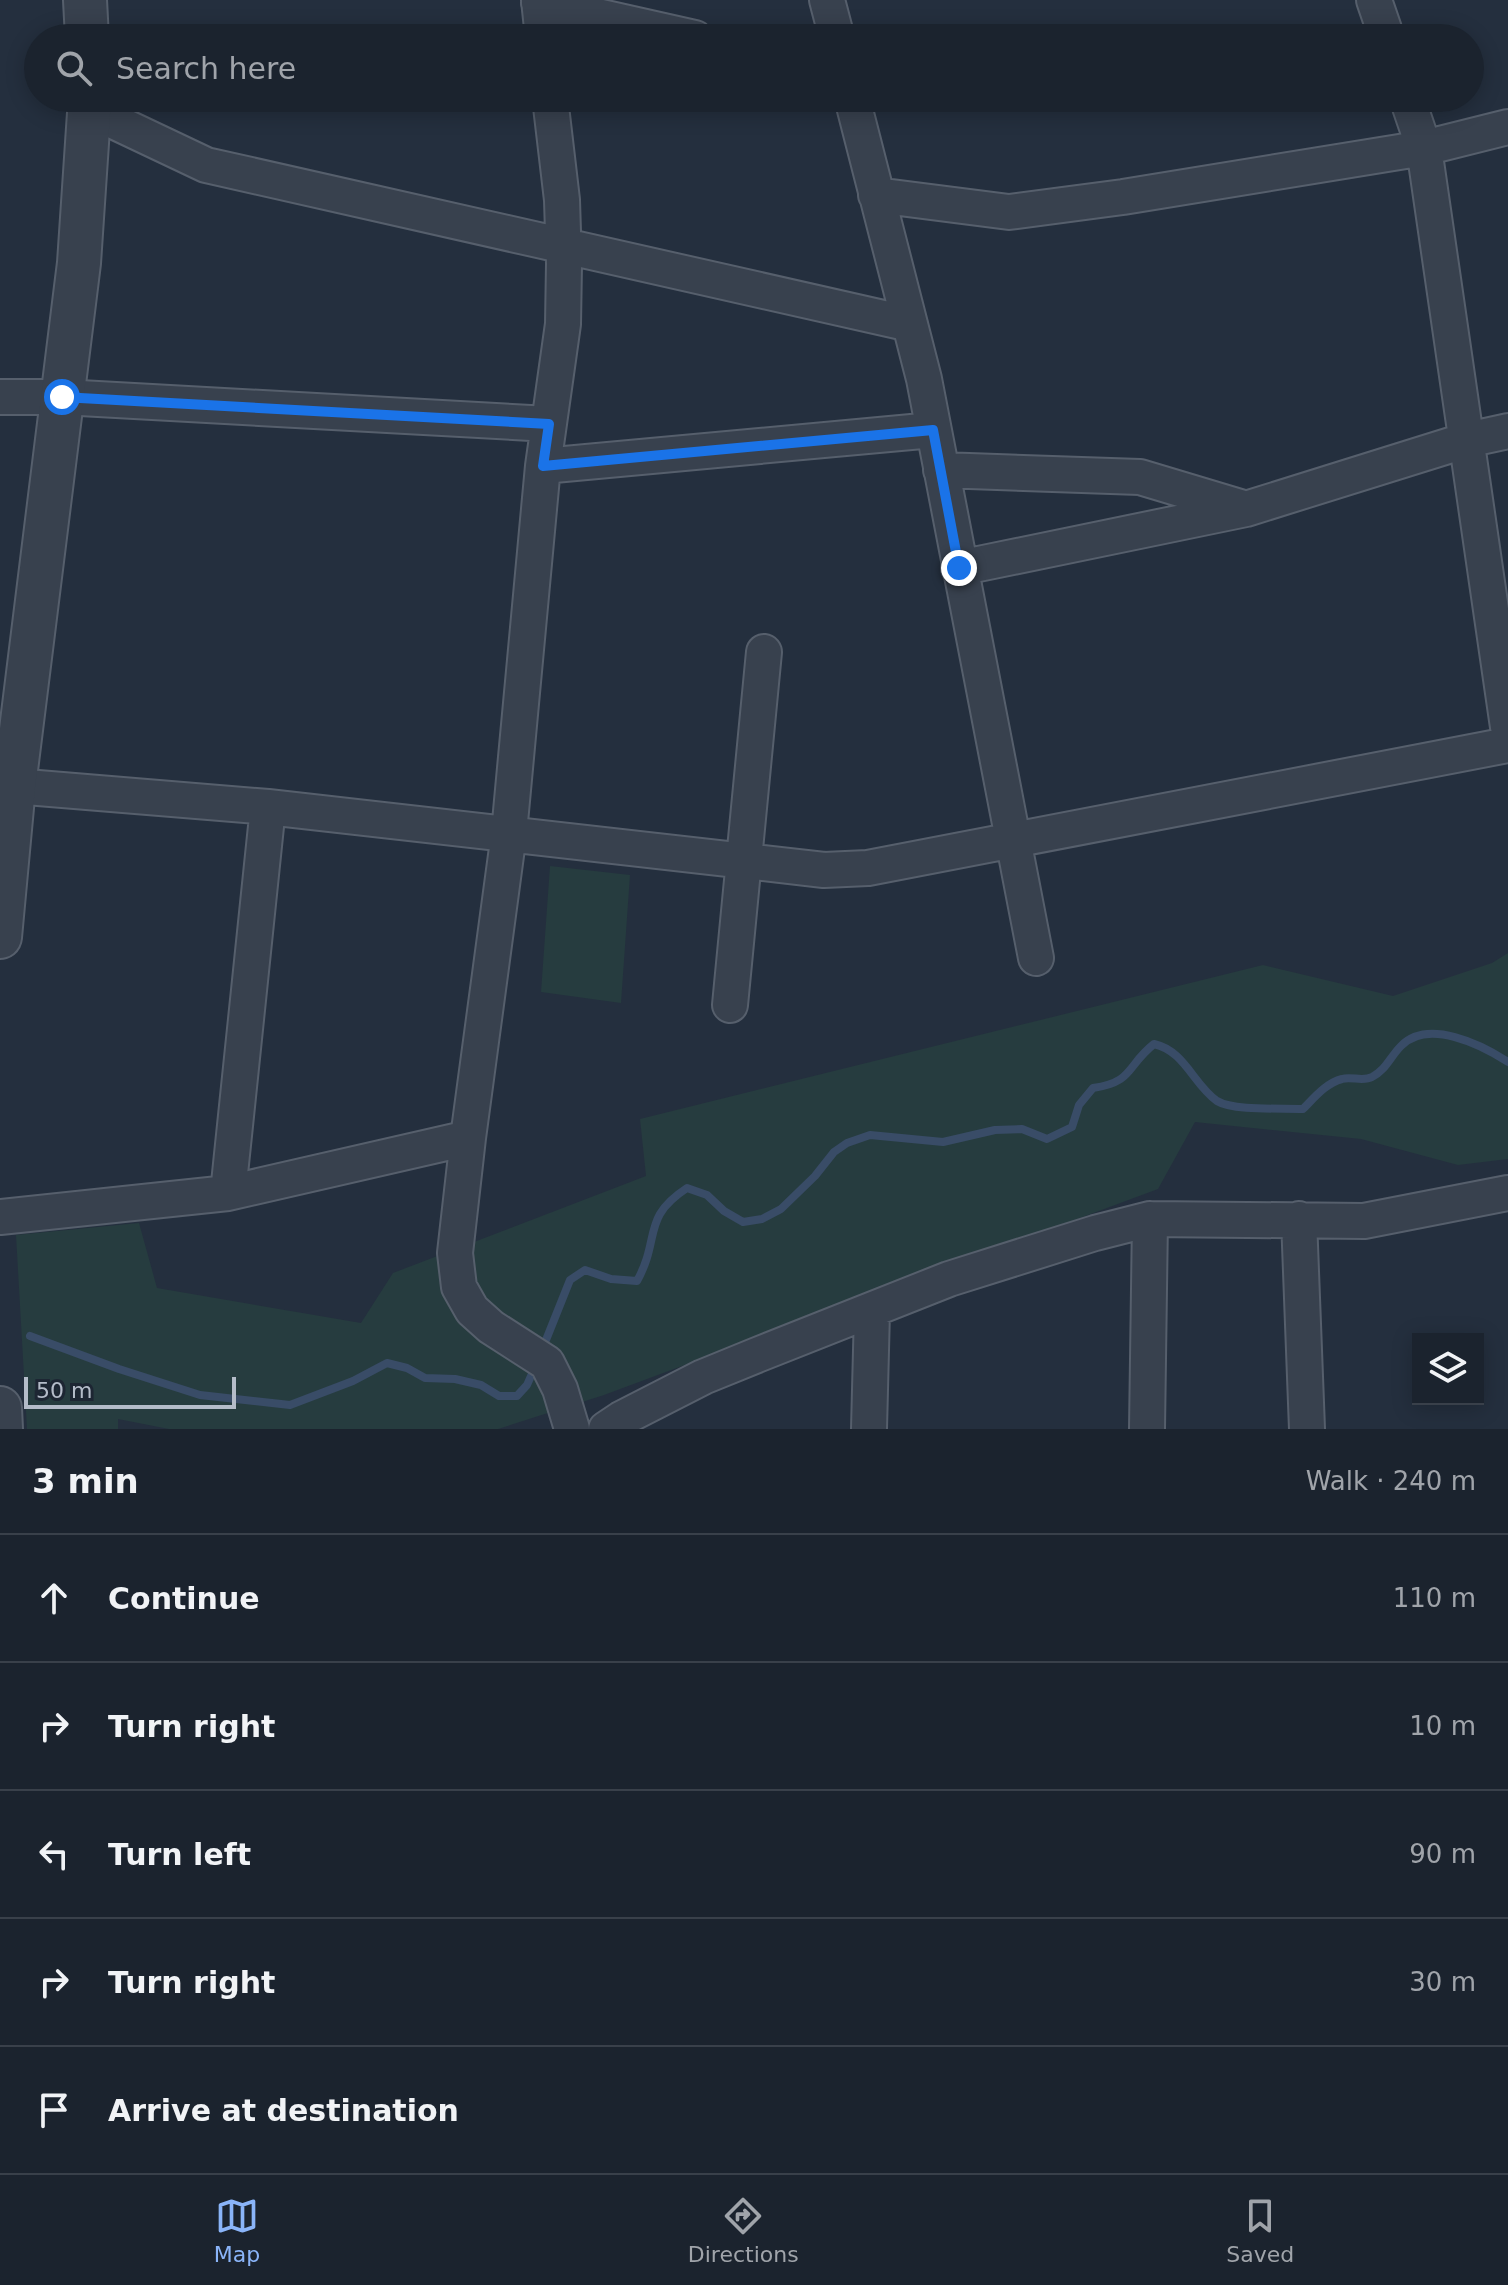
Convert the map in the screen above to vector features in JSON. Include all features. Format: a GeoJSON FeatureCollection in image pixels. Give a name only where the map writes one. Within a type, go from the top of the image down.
{"type":"FeatureCollection","features":[{"type":"Feature","properties":{"kind":"street"},"geometry":{"type":"LineString","coordinates":[[85,0],[86,24]]}},
{"type":"Feature","properties":{"kind":"street"},"geometry":{"type":"LineString","coordinates":[[827,0],[833,24]]}},
{"type":"Feature","properties":{"kind":"street"},"geometry":{"type":"LineString","coordinates":[[1374,0],[1382,24]]}},
{"type":"Feature","properties":{"kind":"street"},"geometry":{"type":"LineString","coordinates":[[541,24],[539,2],[634,24]]}},
{"type":"Feature","properties":{"kind":"street"},"geometry":{"type":"LineString","coordinates":[[0,937],[14,786],[79,263],[89,112]]}},
{"type":"Feature","properties":{"kind":"street"},"geometry":{"type":"LineString","coordinates":[[105,112],[206,165],[910,324]]}},
{"type":"Feature","properties":{"kind":"street"},"geometry":{"type":"LineString","coordinates":[[552,112],[562,200],[563,324],[543,466],[509,833],[455,1253],[459,1287],[472,1310],[537,1357],[560,1389],[572,1429]]}},
{"type":"Feature","properties":{"kind":"street"},"geometry":{"type":"LineString","coordinates":[[855,112],[924,379],[1036,958]]}},
{"type":"Feature","properties":{"kind":"street"},"geometry":{"type":"LineString","coordinates":[[1412,112],[1424,148],[1508,727]]}},
{"type":"Feature","properties":{"kind":"street"},"geometry":{"type":"LineString","coordinates":[[876,195],[1009,212],[1123,197],[1424,148],[1508,127]]}},
{"type":"Feature","properties":{"kind":"street"},"geometry":{"type":"LineString","coordinates":[[0,397],[62,397],[549,424]]}},
{"type":"Feature","properties":{"kind":"street"},"geometry":{"type":"LineString","coordinates":[[543,466],[933,430]]}},
{"type":"Feature","properties":{"kind":"street"},"geometry":{"type":"LineString","coordinates":[[959,568],[1246,509],[1467,440],[1508,431]]}},
{"type":"Feature","properties":{"kind":"street"},"geometry":{"type":"LineString","coordinates":[[941,470],[1140,477],[1246,509]]}},
{"type":"Feature","properties":{"kind":"street"},"geometry":{"type":"LineString","coordinates":[[730,1005],[764,652]]}},
{"type":"Feature","properties":{"kind":"street"},"geometry":{"type":"LineString","coordinates":[[14,786],[268,807],[824,870],[868,868],[1508,745]]}},
{"type":"Feature","properties":{"kind":"street"},"geometry":{"type":"LineString","coordinates":[[228,1193],[268,807]]}},
{"type":"Feature","properties":{"kind":"street"},"geometry":{"type":"LineString","coordinates":[[0,1217],[228,1193],[468,1138]]}},
{"type":"Feature","properties":{"kind":"street"},"geometry":{"type":"LineString","coordinates":[[606,1429],[703,1377],[949,1279],[1021,1255],[1150,1219],[1364,1221],[1508,1193]]}},
{"type":"Feature","properties":{"kind":"street"},"geometry":{"type":"LineString","coordinates":[[1147,1429],[1150,1219]]}},
{"type":"Feature","properties":{"kind":"street"},"geometry":{"type":"LineString","coordinates":[[1299,1219],[1307,1429]]}},
{"type":"Feature","properties":{"kind":"street"},"geometry":{"type":"LineString","coordinates":[[869,1429],[872,1311]]}},
{"type":"Feature","properties":{"kind":"street"},"geometry":{"type":"LineString","coordinates":[[0,1408],[1,1429]]}},
{"type":"Feature","properties":{"kind":"green space"},"geometry":{"type":"Polygon","coordinates":[[[550,866],[630,875],[621,1003],[541,992],[550,866]]]}},
{"type":"Feature","properties":{"kind":"green space"},"geometry":{"type":"Polygon","coordinates":[[[1508,953],[1508,1159],[1458,1165],[1361,1139],[1195,1122],[1158,1189],[604,1395],[498,1429],[169,1429],[118,1419],[118,1429],[27,1429],[16,1235],[139,1223],[157,1288],[361,1323],[393,1273],[646,1176],[640,1119],[1263,965],[1393,996],[1492,963],[1508,953]]]}},
{"type":"Feature","properties":{"kind":"waterway"},"geometry":{"type":"LineString","coordinates":[[542,1350],[570,1280],[585,1270],[611,1279],[637,1281],[657,1219],[663,1209],[687,1188],[707,1195],[724,1211],[743,1222],[762,1219],[781,1209],[815,1176],[834,1152],[847,1143],[870,1135],[943,1142],[995,1130],[1022,1129],[1047,1139],[1072,1127],[1079,1105],[1093,1088],[1123,1077],[1154,1044],[1174,1053],[1217,1101],[1258,1108],[1303,1109],[1336,1081],[1368,1078],[1377,1074],[1401,1046],[1425,1034],[1440,1034],[1470,1042],[1508,1062]]}},
{"type":"Feature","properties":{"kind":"waterway"},"geometry":{"type":"LineString","coordinates":[[30,1336],[200,1395],[290,1405],[353,1381],[387,1363],[407,1368],[425,1378],[455,1379],[481,1385],[499,1396],[517,1396],[527,1385],[535,1367]]}},
{"type":"Feature","properties":{"kind":"route"},"geometry":{"type":"LineString","coordinates":[[62,397],[549,424],[543,466],[933,430],[959,568]]}}]}
